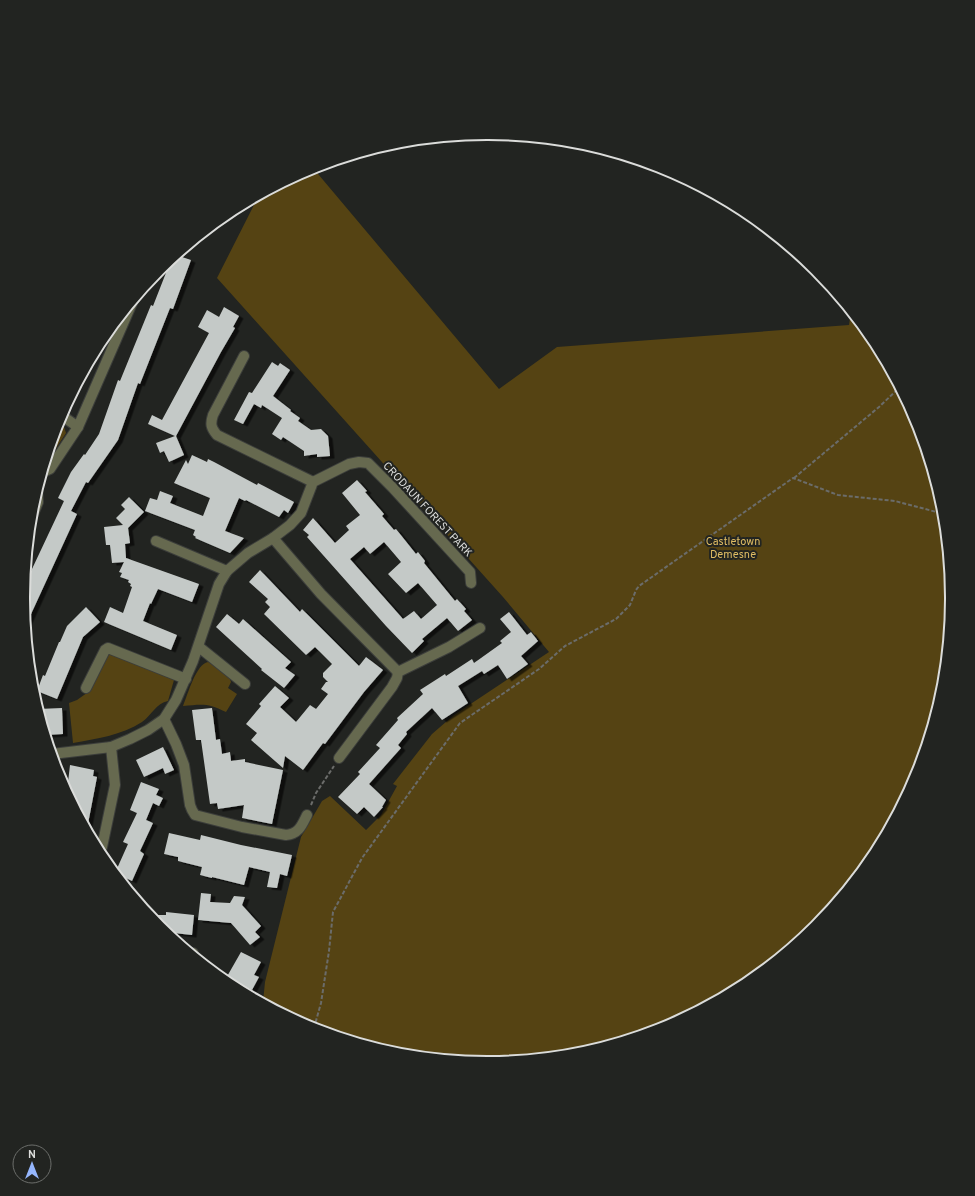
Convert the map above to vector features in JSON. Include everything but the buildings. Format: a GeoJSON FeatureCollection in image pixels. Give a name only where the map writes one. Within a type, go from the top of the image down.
{"type":"FeatureCollection","features":[{"type":"Feature","properties":{"kind":"street"},"geometry":{"type":"LineString","coordinates":[[49,468],[78,427],[120,326]]}},
{"type":"Feature","properties":{"kind":"street"},"geometry":{"type":"LineString","coordinates":[[57,753],[111,746],[148,730],[164,719],[174,706],[186,678],[199,647],[219,584],[227,571],[248,553],[273,538],[290,525],[301,513],[313,482],[217,435],[212,429],[211,422],[213,415],[244,356]]}},
{"type":"Feature","properties":{"kind":"street"},"geometry":{"type":"LineString","coordinates":[[67,419],[78,427]]}},
{"type":"Feature","properties":{"kind":"street","name":"CRODAUN FOREST PARK"},"geometry":{"type":"LineString","coordinates":[[313,482],[349,464],[360,462],[368,463],[470,572],[471,583]]}},
{"type":"Feature","properties":{"kind":"street"},"geometry":{"type":"LineString","coordinates":[[273,538],[321,594],[398,672]]}},
{"type":"Feature","properties":{"kind":"street"},"geometry":{"type":"LineString","coordinates":[[156,541],[227,571]]}},
{"type":"Feature","properties":{"kind":"street"},"geometry":{"type":"LineString","coordinates":[[398,672],[449,647],[480,628]]}},
{"type":"Feature","properties":{"kind":"street"},"geometry":{"type":"LineString","coordinates":[[199,647],[246,684]]}},
{"type":"Feature","properties":{"kind":"street"},"geometry":{"type":"LineString","coordinates":[[86,688],[105,650],[108,648],[186,678]]}},
{"type":"Feature","properties":{"kind":"street"},"geometry":{"type":"LineString","coordinates":[[339,758],[392,687],[397,678],[398,672]]}},
{"type":"Feature","properties":{"kind":"street"},"geometry":{"type":"LineString","coordinates":[[164,719],[182,760],[190,805],[195,815],[286,835],[300,829],[307,815]]}},
{"type":"Feature","properties":{"kind":"street"},"geometry":{"type":"LineString","coordinates":[[102,845],[115,785],[111,746]]}},
{"type":"Feature","properties":{"kind":"path"},"geometry":{"type":"LineString","coordinates":[[316,1022],[321,1003],[333,912],[362,858],[460,723],[539,669],[565,646],[616,619],[630,605],[639,586],[793,478],[879,407],[896,391]]}},
{"type":"Feature","properties":{"kind":"path"},"geometry":{"type":"LineString","coordinates":[[793,478],[838,495],[895,501],[937,512]]}},
{"type":"Feature","properties":{"kind":"path"},"geometry":{"type":"LineString","coordinates":[[307,815],[316,793],[339,758]]}},
{"type":"Feature","properties":{"kind":"green space","name":"Castletown Demesne"},"geometry":{"type":"Polygon","coordinates":[[[317,173],[499,389],[557,347],[849,325],[850,319],[884,369],[898,396],[921,451],[936,509],[941,538],[945,598],[944,628],[941,658],[929,716],[921,745],[898,800],[884,827],[850,877],[811,922],[789,942],[742,978],[716,994],[663,1021],[606,1040],[547,1052],[488,1056],[458,1055],[398,1047],[369,1040],[312,1021],[264,996],[265,982],[301,837],[322,801],[330,796],[366,830],[381,815],[397,786],[393,784],[432,734],[454,715],[549,652],[503,597],[217,278],[254,205],[285,188],[317,173]]]}},
{"type":"Feature","properties":{"kind":"green space"},"geometry":{"type":"Polygon","coordinates":[[[64,427],[66,433],[54,451],[64,427]]]}},
{"type":"Feature","properties":{"kind":"green space"},"geometry":{"type":"Polygon","coordinates":[[[113,655],[174,680],[168,701],[160,704],[142,722],[126,730],[109,736],[73,743],[69,703],[77,700],[91,690],[106,657],[113,655]]]}},
{"type":"Feature","properties":{"kind":"green space"},"geometry":{"type":"Polygon","coordinates":[[[208,662],[220,666],[226,671],[231,682],[228,688],[237,694],[226,712],[205,705],[183,706],[196,674],[204,664],[208,662]]]}}]}
